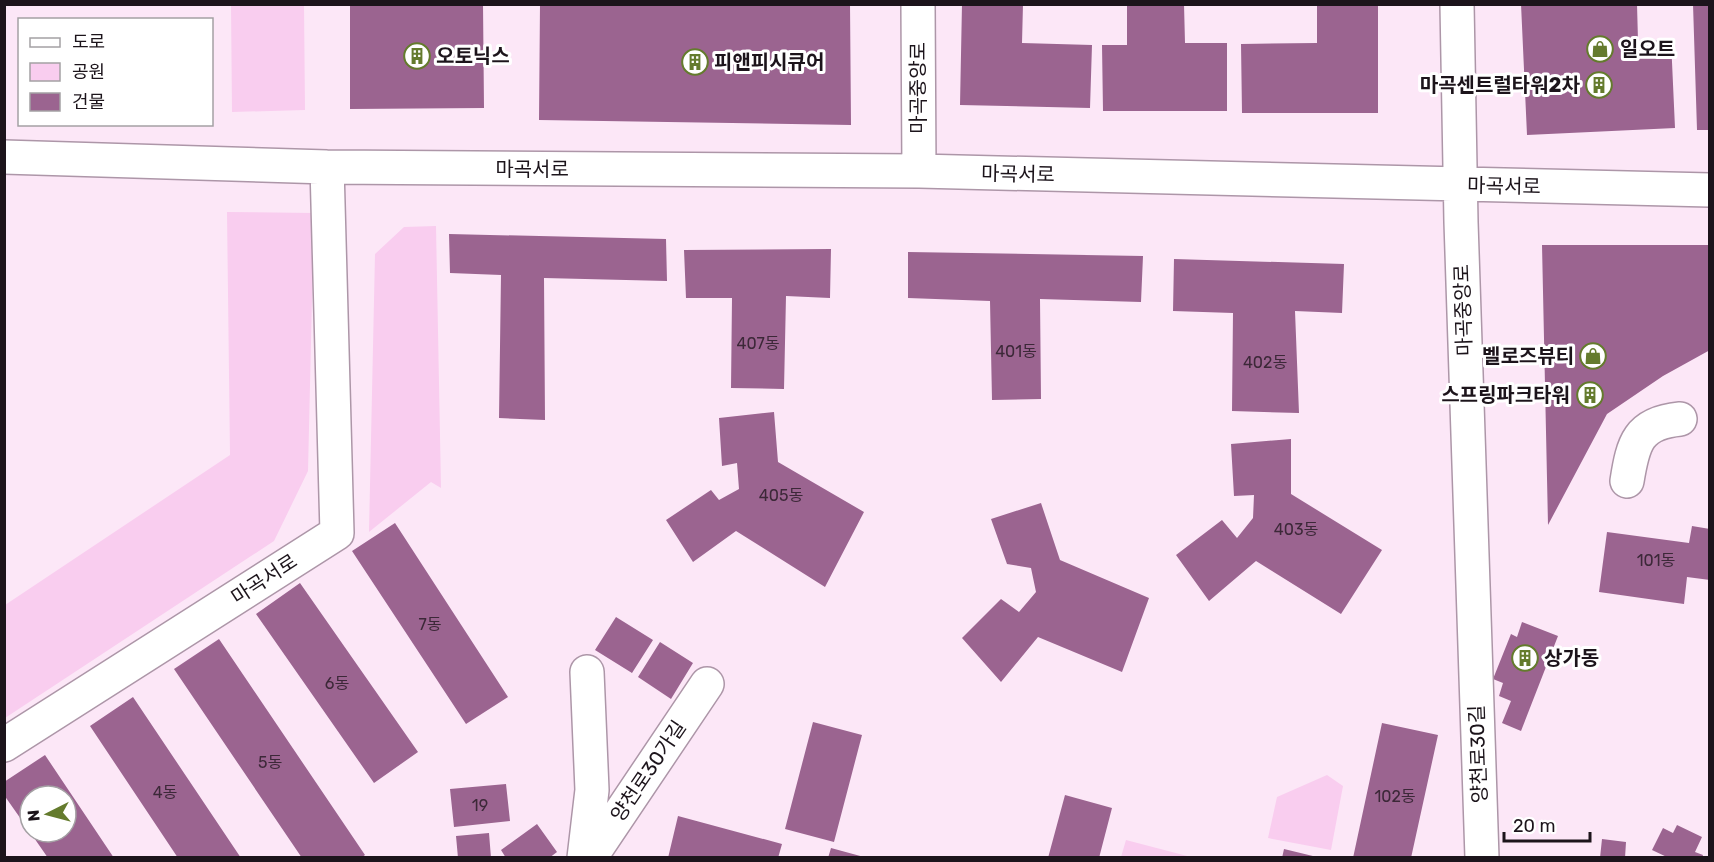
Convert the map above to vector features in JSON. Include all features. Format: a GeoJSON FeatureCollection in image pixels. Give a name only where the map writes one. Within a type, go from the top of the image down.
{"type":"FeatureCollection","features":[{"type":"Feature","properties":{"kind":"street","name":"마곡중앙로"},"geometry":{"type":"LineString","coordinates":[[918,4],[919,171]]}},
{"type":"Feature","properties":{"kind":"street","name":"마곡중앙로"},"geometry":{"type":"LineString","coordinates":[[1457,4],[1474,651]]}},
{"type":"Feature","properties":{"kind":"street","name":"마곡서로"},"geometry":{"type":"LineString","coordinates":[[4,157],[327,167],[919,171],[1710,190]]}},
{"type":"Feature","properties":{"kind":"street","name":"마곡서로"},"geometry":{"type":"LineString","coordinates":[[4,745],[337,533],[327,167]]}},
{"type":"Feature","properties":{"kind":"street"},"geometry":{"type":"LineString","coordinates":[[1627,481],[1632,452],[1645,430],[1654,424],[1680,419]]}},
{"type":"Feature","properties":{"kind":"street","name":"양천로30길"},"geometry":{"type":"LineString","coordinates":[[1474,651],[1482,858]]}},
{"type":"Feature","properties":{"kind":"street","name":"양천로30가길"},"geometry":{"type":"LineString","coordinates":[[584,858],[592,790],[586,672]]}},
{"type":"Feature","properties":{"kind":"street","name":"양천로30가길"},"geometry":{"type":"LineString","coordinates":[[590,858],[707,684]]}},
{"type":"Feature","properties":{"kind":"green space"},"geometry":{"type":"Polygon","coordinates":[[[231,5],[304,5],[305,110],[232,112],[231,5]]]}},
{"type":"Feature","properties":{"kind":"green space"},"geometry":{"type":"Polygon","coordinates":[[[227,212],[314,213],[308,471],[274,541],[5,718],[5,605],[230,455],[227,212]]]}},
{"type":"Feature","properties":{"kind":"green space"},"geometry":{"type":"Polygon","coordinates":[[[436,226],[441,488],[431,482],[369,532],[375,254],[404,227],[436,226]]]}},
{"type":"Feature","properties":{"kind":"green space"},"geometry":{"type":"Polygon","coordinates":[[[1327,775],[1343,786],[1331,850],[1268,838],[1277,797],[1327,775]]]}},
{"type":"Feature","properties":{"kind":"green space"},"geometry":{"type":"Polygon","coordinates":[[[1126,840],[1191,857],[1121,857],[1126,840]]]}},
{"type":"Feature","properties":{"kind":"building","name":"오토닉스"},"geometry":{"type":"Polygon","coordinates":[[[350,4],[483,4],[484,108],[350,109],[350,4]]]}},
{"type":"Feature","properties":{"kind":"building","name":"피앤피시큐어"},"geometry":{"type":"Polygon","coordinates":[[[540,4],[850,4],[851,125],[539,120],[540,4]]]}},
{"type":"Feature","properties":{"kind":"building"},"geometry":{"type":"Polygon","coordinates":[[[962,4],[1023,4],[1022,43],[1092,45],[1090,108],[960,105],[962,4]]]}},
{"type":"Feature","properties":{"kind":"building"},"geometry":{"type":"Polygon","coordinates":[[[1127,4],[1184,4],[1185,43],[1227,43],[1227,111],[1103,111],[1102,45],[1127,45],[1127,4]]]}},
{"type":"Feature","properties":{"kind":"building"},"geometry":{"type":"Polygon","coordinates":[[[1317,4],[1378,4],[1378,113],[1242,113],[1241,44],[1317,43],[1317,4]]]}},
{"type":"Feature","properties":{"kind":"building","name":"마곡센트럴타워2차"},"geometry":{"type":"Polygon","coordinates":[[[1521,4],[1637,4],[1638,41],[1671,40],[1675,128],[1527,135],[1521,4]]]}},
{"type":"Feature","properties":{"kind":"building"},"geometry":{"type":"Polygon","coordinates":[[[1693,4],[1710,4],[1710,130],[1697,130],[1693,4]]]}},
{"type":"Feature","properties":{"kind":"building"},"geometry":{"type":"Polygon","coordinates":[[[449,234],[666,239],[667,281],[544,278],[545,420],[499,418],[501,275],[450,273],[449,234]]]}},
{"type":"Feature","properties":{"kind":"building","name":"스프링파크타워"},"geometry":{"type":"Polygon","coordinates":[[[1542,245],[1710,245],[1710,350],[1663,376],[1607,414],[1548,525],[1542,245]]]}},
{"type":"Feature","properties":{"kind":"building"},"geometry":{"type":"Polygon","coordinates":[[[831,249],[830,298],[786,296],[784,389],[731,388],[732,298],[686,298],[684,250],[831,249]]]}},
{"type":"Feature","properties":{"kind":"building"},"geometry":{"type":"Polygon","coordinates":[[[908,252],[1143,256],[1141,302],[1040,299],[1041,399],[992,400],[990,301],[908,298],[908,252]]]}},
{"type":"Feature","properties":{"kind":"building"},"geometry":{"type":"Polygon","coordinates":[[[1174,259],[1344,264],[1342,313],[1295,311],[1299,413],[1232,411],[1233,313],[1173,311],[1174,259]]]}},
{"type":"Feature","properties":{"kind":"building"},"geometry":{"type":"Polygon","coordinates":[[[774,412],[778,462],[864,512],[825,587],[736,531],[693,562],[666,520],[711,490],[719,500],[739,489],[737,463],[722,466],[719,418],[774,412]]]}},
{"type":"Feature","properties":{"kind":"building"},"geometry":{"type":"Polygon","coordinates":[[[1291,439],[1291,494],[1382,550],[1341,614],[1256,561],[1209,601],[1176,555],[1222,520],[1237,538],[1253,518],[1254,495],[1234,496],[1231,444],[1291,439]]]}},
{"type":"Feature","properties":{"kind":"building"},"geometry":{"type":"Polygon","coordinates":[[[1041,503],[1060,560],[1149,598],[1122,672],[1038,637],[1001,682],[962,638],[1001,599],[1019,612],[1036,592],[1031,568],[1007,564],[991,519],[1041,503]]]}},
{"type":"Feature","properties":{"kind":"building"},"geometry":{"type":"Polygon","coordinates":[[[395,523],[508,697],[466,724],[352,551],[395,523]]]}},
{"type":"Feature","properties":{"kind":"building"},"geometry":{"type":"Polygon","coordinates":[[[1692,526],[1710,529],[1710,580],[1687,577],[1684,604],[1599,592],[1607,532],[1689,543],[1692,526]]]}},
{"type":"Feature","properties":{"kind":"building"},"geometry":{"type":"Polygon","coordinates":[[[300,583],[418,752],[374,783],[256,614],[300,583]]]}},
{"type":"Feature","properties":{"kind":"building"},"geometry":{"type":"Polygon","coordinates":[[[616,617],[653,640],[632,673],[595,650],[616,617]]]}},
{"type":"Feature","properties":{"kind":"building","name":"상가동"},"geometry":{"type":"Polygon","coordinates":[[[1522,622],[1558,636],[1521,731],[1502,723],[1511,701],[1499,696],[1503,683],[1493,679],[1511,634],[1517,637],[1522,622]]]}},
{"type":"Feature","properties":{"kind":"building"},"geometry":{"type":"Polygon","coordinates":[[[219,639],[365,855],[361,858],[302,858],[174,669],[219,639]]]}},
{"type":"Feature","properties":{"kind":"building"},"geometry":{"type":"Polygon","coordinates":[[[660,642],[693,663],[671,699],[638,677],[660,642]]]}},
{"type":"Feature","properties":{"kind":"building"},"geometry":{"type":"Polygon","coordinates":[[[133,697],[241,858],[178,858],[90,726],[133,697]]]}},
{"type":"Feature","properties":{"kind":"building"},"geometry":{"type":"Polygon","coordinates":[[[813,722],[862,735],[834,842],[785,829],[813,722]]]}},
{"type":"Feature","properties":{"kind":"building"},"geometry":{"type":"Polygon","coordinates":[[[1382,723],[1438,735],[1411,858],[1353,858],[1382,723]]]}},
{"type":"Feature","properties":{"kind":"building"},"geometry":{"type":"Polygon","coordinates":[[[45,755],[64,784],[18,784],[18,815],[4,795],[4,782],[45,755]]]}},
{"type":"Feature","properties":{"kind":"building"},"geometry":{"type":"Polygon","coordinates":[[[506,784],[510,821],[454,827],[450,789],[506,784]]]}},
{"type":"Feature","properties":{"kind":"building"},"geometry":{"type":"Polygon","coordinates":[[[1065,795],[1112,808],[1099,858],[1048,858],[1065,795]]]}},
{"type":"Feature","properties":{"kind":"building"},"geometry":{"type":"Polygon","coordinates":[[[78,804],[114,858],[48,858],[38,844],[78,844],[78,804]]]}},
{"type":"Feature","properties":{"kind":"building"},"geometry":{"type":"Polygon","coordinates":[[[678,816],[782,844],[778,858],[668,858],[678,816]]]}},
{"type":"Feature","properties":{"kind":"building"},"geometry":{"type":"Polygon","coordinates":[[[537,824],[557,852],[549,858],[506,858],[501,850],[537,824]]]}},
{"type":"Feature","properties":{"kind":"building"},"geometry":{"type":"Polygon","coordinates":[[[1677,825],[1702,837],[1695,852],[1703,855],[1702,858],[1669,858],[1652,850],[1663,828],[1673,833],[1677,825]]]}},
{"type":"Feature","properties":{"kind":"building"},"geometry":{"type":"Polygon","coordinates":[[[489,833],[491,858],[458,858],[456,836],[489,833]]]}},
{"type":"Feature","properties":{"kind":"building"},"geometry":{"type":"Polygon","coordinates":[[[1602,839],[1626,842],[1625,858],[1600,858],[1602,839]]]}},
{"type":"Feature","properties":{"kind":"building"},"geometry":{"type":"Polygon","coordinates":[[[831,848],[864,857],[864,858],[828,858],[831,848]]]}},
{"type":"Feature","properties":{"kind":"building"},"geometry":{"type":"Polygon","coordinates":[[[1284,849],[1317,857],[1317,858],[1282,858],[1284,849]]]}},
{"type":"Feature","properties":{"kind":"place","name":"일오트"},"geometry":{"type":"Point","coordinates":[1600,49]}},
{"type":"Feature","properties":{"kind":"place","name":"오토닉스"},"geometry":{"type":"Point","coordinates":[417,56]}},
{"type":"Feature","properties":{"kind":"place","name":"피앤피시큐어"},"geometry":{"type":"Point","coordinates":[695,62]}},
{"type":"Feature","properties":{"kind":"place","name":"마곡센트럴타워2차"},"geometry":{"type":"Point","coordinates":[1599,85]}},
{"type":"Feature","properties":{"kind":"place","name":"벨로즈뷰티"},"geometry":{"type":"Point","coordinates":[1593,356]}},
{"type":"Feature","properties":{"kind":"place","name":"스프링파크타워"},"geometry":{"type":"Point","coordinates":[1590,395]}},
{"type":"Feature","properties":{"kind":"place","name":"상가동"},"geometry":{"type":"Point","coordinates":[1525,658]}}]}
